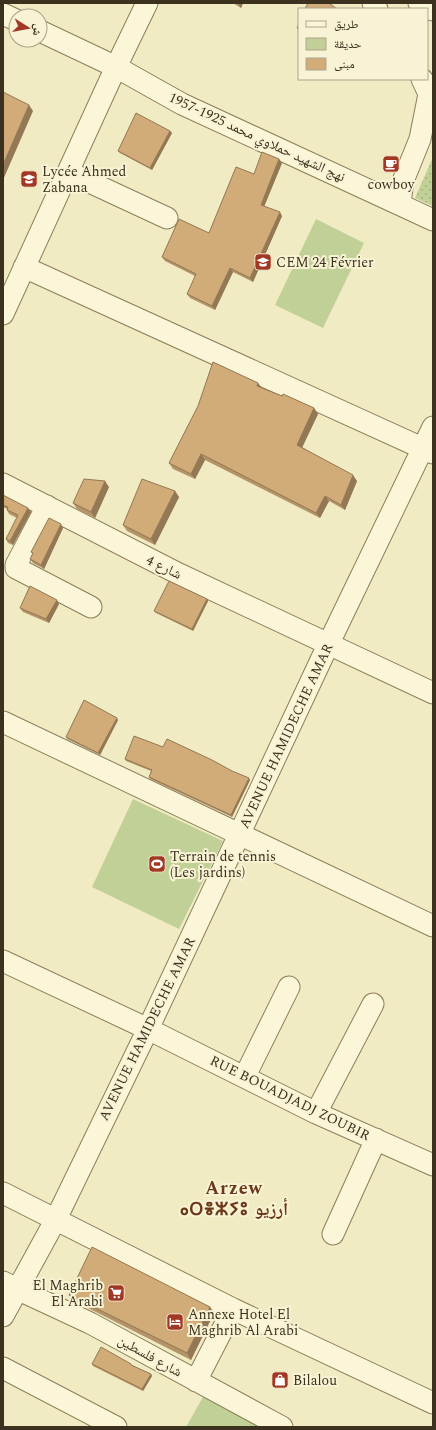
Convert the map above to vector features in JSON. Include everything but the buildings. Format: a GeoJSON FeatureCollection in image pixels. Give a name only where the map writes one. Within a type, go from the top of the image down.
{"type":"FeatureCollection","features":[{"type":"Feature","properties":{"kind":"street"},"geometry":{"type":"LineString","coordinates":[[3,314],[116,67],[147,3]]}},
{"type":"Feature","properties":{"kind":"street"},"geometry":{"type":"LineString","coordinates":[[419,3],[433,10]]}},
{"type":"Feature","properties":{"kind":"street","name":"نهج الشهيد حملاوي محمد 1925-1957"},"geometry":{"type":"LineString","coordinates":[[48,35],[116,67],[182,104],[400,203],[433,220]]}},
{"type":"Feature","properties":{"kind":"street"},"geometry":{"type":"LineString","coordinates":[[400,203],[403,182],[420,139],[428,90]]}},
{"type":"Feature","properties":{"kind":"street"},"geometry":{"type":"LineString","coordinates":[[68,172],[167,218]]}},
{"type":"Feature","properties":{"kind":"street"},"geometry":{"type":"LineString","coordinates":[[24,267],[428,450]]}},
{"type":"Feature","properties":{"kind":"street","name":"AVENUE HAMIDECHE AMAR"},"geometry":{"type":"LineString","coordinates":[[3,1316],[10,1286],[56,1219],[148,1029],[328,645],[428,450],[433,426]]}},
{"type":"Feature","properties":{"kind":"street","name":"شارع 4"},"geometry":{"type":"LineString","coordinates":[[3,484],[135,553],[328,645],[433,693]]}},
{"type":"Feature","properties":{"kind":"street"},"geometry":{"type":"LineString","coordinates":[[47,506],[16,565],[16,568],[91,607]]}},
{"type":"Feature","properties":{"kind":"street"},"geometry":{"type":"LineString","coordinates":[[3,722],[433,926]]}},
{"type":"Feature","properties":{"kind":"street","name":"RUE BOUADJADJ ZOUBIR"},"geometry":{"type":"LineString","coordinates":[[3,961],[245,1076],[316,1113],[433,1165]]}},
{"type":"Feature","properties":{"kind":"street"},"geometry":{"type":"LineString","coordinates":[[245,1076],[289,987]]}},
{"type":"Feature","properties":{"kind":"street"},"geometry":{"type":"LineString","coordinates":[[316,1113],[373,1004]]}},
{"type":"Feature","properties":{"kind":"street"},"geometry":{"type":"LineString","coordinates":[[333,1234],[376,1139]]}},
{"type":"Feature","properties":{"kind":"street"},"geometry":{"type":"LineString","coordinates":[[3,1193],[233,1309],[433,1403]]}},
{"type":"Feature","properties":{"kind":"street","name":"شارع فلسطين"},"geometry":{"type":"LineString","coordinates":[[10,1286],[90,1323],[282,1427]]}},
{"type":"Feature","properties":{"kind":"street"},"geometry":{"type":"LineString","coordinates":[[196,1381],[233,1309]]}},
{"type":"Feature","properties":{"kind":"street"},"geometry":{"type":"LineString","coordinates":[[3,1368],[116,1427]]}},
{"type":"Feature","properties":{"kind":"green space"},"geometry":{"type":"Polygon","coordinates":[[[433,157],[433,206],[415,198],[433,157]]]}},
{"type":"Feature","properties":{"kind":"green space"},"geometry":{"type":"Polygon","coordinates":[[[316,219],[364,243],[323,328],[275,305],[316,219]]]}},
{"type":"Feature","properties":{"kind":"green space","name":"Terrain de tennis (Les jardins)"},"geometry":{"type":"Polygon","coordinates":[[[133,799],[223,841],[179,929],[92,887],[133,799]]]}},
{"type":"Feature","properties":{"kind":"green space"},"geometry":{"type":"Polygon","coordinates":[[[203,1397],[260,1427],[186,1427],[203,1397]]]}},
{"type":"Feature","properties":{"kind":"place","name":"cowboy"},"geometry":{"type":"Point","coordinates":[391,164]}},
{"type":"Feature","properties":{"kind":"place","name":"Lycée Ahmed Zabana"},"geometry":{"type":"Point","coordinates":[29,179]}},
{"type":"Feature","properties":{"kind":"place","name":"CEM 24 Février"},"geometry":{"type":"Point","coordinates":[263,262]}},
{"type":"Feature","properties":{"kind":"place","name":"Terrain de tennis (Les jardins)"},"geometry":{"type":"Point","coordinates":[157,864]}},
{"type":"Feature","properties":{"kind":"place","name":"El Maghrib El Arabi"},"geometry":{"type":"Point","coordinates":[116,1293]}},
{"type":"Feature","properties":{"kind":"place","name":"Annexe Hotel El Maghrib Al Arabi"},"geometry":{"type":"Point","coordinates":[175,1322]}},
{"type":"Feature","properties":{"kind":"place","name":"Bilalou"},"geometry":{"type":"Point","coordinates":[280,1380]}},
{"type":"Feature","properties":{"kind":"district","name":"Arzew ⴰⵔⴻⵣⵢⵓ أرزيو"},"geometry":{"type":"Point","coordinates":[234,1198]}}]}
